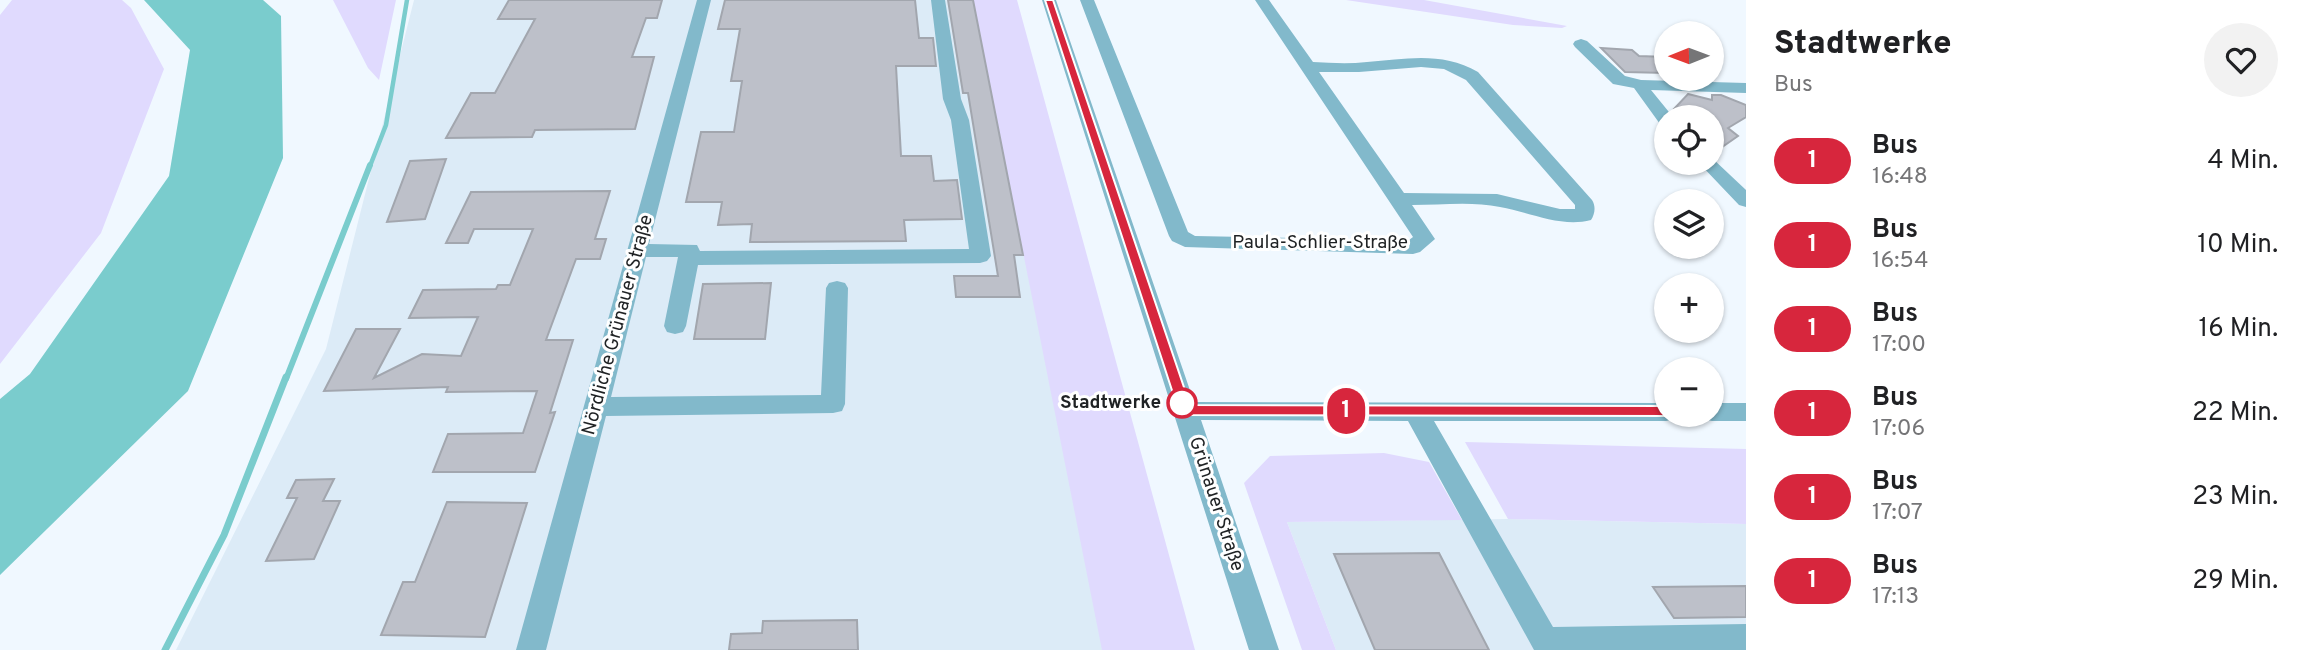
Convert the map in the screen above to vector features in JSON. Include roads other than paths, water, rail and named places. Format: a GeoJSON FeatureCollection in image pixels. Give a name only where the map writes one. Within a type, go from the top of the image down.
{"type":"FeatureCollection","features":[{"type":"Feature","properties":{"kind":"street","name":"Nördliche Grünauer Straße"},"geometry":{"type":"LineString","coordinates":[[531,650],[704,0]]}},
{"type":"Feature","properties":{"kind":"street"},"geometry":{"type":"LineString","coordinates":[[689,258],[980,256],[960,120],[952,99],[938,0]]}},
{"type":"Feature","properties":{"kind":"street","name":"Grünauer Straße"},"geometry":{"type":"LineString","coordinates":[[1049,0],[1264,650]]}},
{"type":"Feature","properties":{"kind":"street","name":"Paula-Schlier-Straße"},"geometry":{"type":"LineString","coordinates":[[1087,0],[1179,236],[1192,242],[1413,247],[1425,239],[1262,0]]}},
{"type":"Feature","properties":{"kind":"street"},"geometry":{"type":"LineString","coordinates":[[1581,44],[1619,80],[1641,85],[1746,88]]}},
{"type":"Feature","properties":{"kind":"street"},"geometry":{"type":"LineString","coordinates":[[1306,67],[1367,67],[1391,62],[1459,66],[1472,76],[1585,204],[1584,216],[1560,215],[1497,200],[1398,199]]}},
{"type":"Feature","properties":{"kind":"street"},"geometry":{"type":"LineString","coordinates":[[1641,85],[1654,105]]}},
{"type":"Feature","properties":{"kind":"street"},"geometry":{"type":"LineString","coordinates":[[1720,175],[1746,201]]}},
{"type":"Feature","properties":{"kind":"street"},"geometry":{"type":"LineString","coordinates":[[637,251],[690,250],[675,326]]}},
{"type":"Feature","properties":{"kind":"street"},"geometry":{"type":"LineString","coordinates":[[596,407],[834,404],[837,288]]}},
{"type":"Feature","properties":{"kind":"street"},"geometry":{"type":"LineString","coordinates":[[1185,411],[1654,412]]}},
{"type":"Feature","properties":{"kind":"street"},"geometry":{"type":"LineString","coordinates":[[1415,411],[1545,641],[1746,638]]}},
{"type":"Feature","properties":{"kind":"street"},"geometry":{"type":"LineString","coordinates":[[1724,412],[1746,412]]}},
{"type":"Feature","properties":{"kind":"water"},"geometry":{"type":"Polygon","coordinates":[[[144,0],[263,0],[281,16],[283,158],[188,391],[0,575],[0,399],[30,374],[169,176],[190,50],[144,0]]]}},
{"type":"Feature","properties":{"kind":"waterway"},"geometry":{"type":"LineString","coordinates":[[370,166],[386,125],[407,0]]}},
{"type":"Feature","properties":{"kind":"waterway"},"geometry":{"type":"LineString","coordinates":[[286,379],[370,165]]}},
{"type":"Feature","properties":{"kind":"waterway"},"geometry":{"type":"LineString","coordinates":[[165,650],[224,535],[286,377]]}},
{"type":"Feature","properties":{"kind":"place","name":"Stadtwerke"},"geometry":{"type":"Point","coordinates":[1182,403]}}]}
